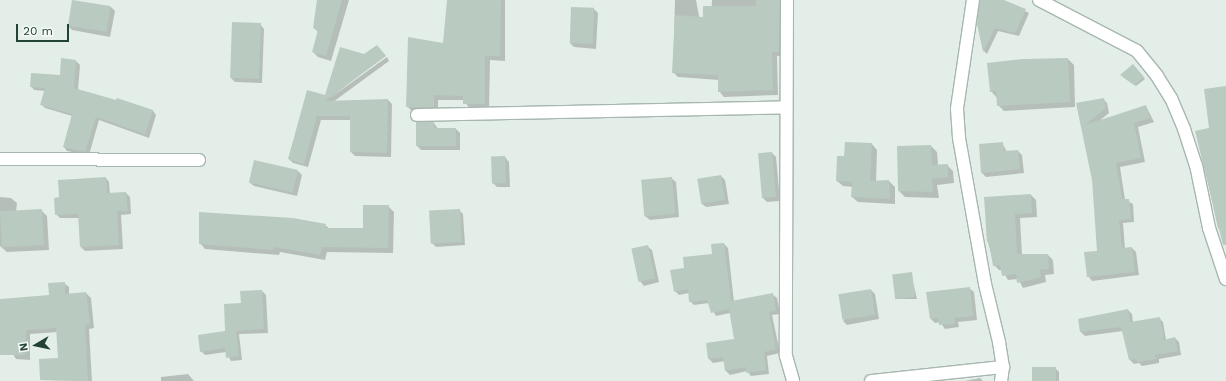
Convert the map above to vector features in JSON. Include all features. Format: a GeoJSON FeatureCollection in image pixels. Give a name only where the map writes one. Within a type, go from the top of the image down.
{"type":"FeatureCollection","features":[{"type":"Feature","properties":{"kind":"street"},"geometry":{"type":"LineString","coordinates":[[787,0],[786,356],[793,381]]}},
{"type":"Feature","properties":{"kind":"street"},"geometry":{"type":"LineString","coordinates":[[972,0],[957,109],[959,138],[1003,367],[1002,381]]}},
{"type":"Feature","properties":{"kind":"street"},"geometry":{"type":"LineString","coordinates":[[1039,0],[1137,51],[1157,76],[1171,98],[1184,129],[1196,166],[1209,228],[1226,279]]}},
{"type":"Feature","properties":{"kind":"street"},"geometry":{"type":"LineString","coordinates":[[417,115],[786,108]]}},
{"type":"Feature","properties":{"kind":"street"},"geometry":{"type":"LineString","coordinates":[[0,159],[200,160]]}},
{"type":"Feature","properties":{"kind":"street"},"geometry":{"type":"LineString","coordinates":[[871,381],[1003,367]]}},
{"type":"Feature","properties":{"kind":"building"},"geometry":{"type":"Polygon","coordinates":[[[72,0],[111,6],[106,32],[68,26],[72,0]]]}},
{"type":"Feature","properties":{"kind":"building"},"geometry":{"type":"Polygon","coordinates":[[[317,0],[342,0],[326,56],[312,52],[318,30],[313,28],[317,0]]]}},
{"type":"Feature","properties":{"kind":"building"},"geometry":{"type":"Polygon","coordinates":[[[447,0],[501,0],[500,56],[485,56],[485,104],[463,104],[463,96],[434,95],[434,107],[406,107],[408,37],[443,43],[447,0]]]}},
{"type":"Feature","properties":{"kind":"building"},"geometry":{"type":"Polygon","coordinates":[[[756,0],[780,0],[779,52],[772,52],[773,90],[718,92],[718,75],[672,73],[675,15],[703,17],[703,6],[756,6],[756,0]]]}},
{"type":"Feature","properties":{"kind":"building"},"geometry":{"type":"Polygon","coordinates":[[[980,0],[1004,0],[1026,9],[1015,33],[995,28],[983,52],[977,24],[980,0]]]}},
{"type":"Feature","properties":{"kind":"building"},"geometry":{"type":"Polygon","coordinates":[[[571,7],[594,8],[593,44],[570,43],[571,7]]]}},
{"type":"Feature","properties":{"kind":"building"},"geometry":{"type":"Polygon","coordinates":[[[232,22],[261,23],[259,79],[230,78],[232,22]]]}},
{"type":"Feature","properties":{"kind":"building"},"geometry":{"type":"Polygon","coordinates":[[[377,45],[386,56],[325,101],[388,99],[387,153],[350,152],[350,116],[317,116],[304,164],[288,159],[307,90],[325,95],[340,47],[364,54],[377,45]]]}},
{"type":"Feature","properties":{"kind":"building"},"geometry":{"type":"Polygon","coordinates":[[[61,58],[76,60],[74,88],[116,100],[117,98],[153,110],[145,134],[96,117],[85,152],[63,147],[72,114],[40,105],[45,88],[30,87],[31,73],[60,75],[61,58]]]}},
{"type":"Feature","properties":{"kind":"building"},"geometry":{"type":"Polygon","coordinates":[[[1068,58],[1070,102],[997,106],[996,91],[990,92],[987,63],[1023,59],[1068,58]]]}},
{"type":"Feature","properties":{"kind":"building"},"geometry":{"type":"Polygon","coordinates":[[[1133,64],[1144,77],[1134,85],[1120,75],[1133,64]]]}},
{"type":"Feature","properties":{"kind":"building"},"geometry":{"type":"Polygon","coordinates":[[[1226,86],[1226,245],[1223,245],[1195,131],[1209,128],[1204,89],[1226,86]]]}},
{"type":"Feature","properties":{"kind":"building"},"geometry":{"type":"Polygon","coordinates":[[[1104,98],[1106,108],[1085,125],[1146,105],[1150,118],[1134,123],[1141,158],[1116,163],[1122,199],[1129,199],[1131,219],[1119,220],[1122,248],[1132,247],[1135,272],[1087,277],[1084,252],[1097,251],[1092,180],[1076,103],[1104,98]]]}},
{"type":"Feature","properties":{"kind":"building"},"geometry":{"type":"Polygon","coordinates":[[[416,122],[434,122],[434,128],[456,128],[456,146],[416,146],[416,122]]]}},
{"type":"Feature","properties":{"kind":"building"},"geometry":{"type":"Polygon","coordinates":[[[845,142],[872,143],[870,181],[889,180],[890,199],[851,197],[852,182],[836,181],[837,156],[844,156],[845,142]]]}},
{"type":"Feature","properties":{"kind":"building"},"geometry":{"type":"Polygon","coordinates":[[[1003,142],[1004,151],[1018,150],[1020,169],[981,173],[979,144],[1003,142]]]}},
{"type":"Feature","properties":{"kind":"building"},"geometry":{"type":"Polygon","coordinates":[[[931,145],[932,165],[948,164],[948,177],[932,179],[933,192],[898,191],[897,146],[931,145]]]}},
{"type":"Feature","properties":{"kind":"building"},"geometry":{"type":"Polygon","coordinates":[[[772,152],[776,197],[762,198],[758,153],[772,152]]]}},
{"type":"Feature","properties":{"kind":"building"},"geometry":{"type":"Polygon","coordinates":[[[491,156],[505,156],[506,183],[492,183],[491,156]]]}},
{"type":"Feature","properties":{"kind":"building"},"geometry":{"type":"Polygon","coordinates":[[[254,160],[298,170],[293,193],[249,182],[254,160]]]}},
{"type":"Feature","properties":{"kind":"building"},"geometry":{"type":"Polygon","coordinates":[[[721,175],[725,200],[701,203],[697,179],[721,175]]]}},
{"type":"Feature","properties":{"kind":"building"},"geometry":{"type":"Polygon","coordinates":[[[106,177],[107,193],[126,192],[128,211],[117,211],[119,245],[80,247],[78,214],[55,215],[54,198],[59,197],[58,180],[106,177]]]}},
{"type":"Feature","properties":{"kind":"building"},"geometry":{"type":"Polygon","coordinates":[[[672,177],[675,214],[644,217],[641,180],[672,177]]]}},
{"type":"Feature","properties":{"kind":"building"},"geometry":{"type":"Polygon","coordinates":[[[1031,194],[1032,213],[1015,214],[1017,254],[1048,254],[1049,269],[1040,270],[1041,277],[1017,283],[1016,274],[1002,276],[1000,265],[993,266],[989,242],[987,242],[984,197],[1031,194]]]}},
{"type":"Feature","properties":{"kind":"building"},"geometry":{"type":"Polygon","coordinates":[[[363,205],[389,205],[388,248],[322,247],[320,255],[274,247],[274,250],[199,244],[199,212],[293,218],[326,224],[325,228],[363,228],[363,205]]]}},
{"type":"Feature","properties":{"kind":"building"},"geometry":{"type":"Polygon","coordinates":[[[42,209],[44,245],[2,247],[0,211],[42,209]]]}},
{"type":"Feature","properties":{"kind":"building"},"geometry":{"type":"Polygon","coordinates":[[[460,209],[462,242],[431,244],[429,211],[460,209]]]}},
{"type":"Feature","properties":{"kind":"building"},"geometry":{"type":"Polygon","coordinates":[[[724,243],[731,301],[773,293],[776,310],[769,312],[776,349],[764,352],[766,370],[746,373],[746,367],[725,371],[723,357],[708,359],[706,343],[734,339],[729,309],[711,313],[707,300],[689,302],[688,289],[674,292],[670,270],[684,268],[683,257],[712,254],[711,244],[724,243]]]}},
{"type":"Feature","properties":{"kind":"building"},"geometry":{"type":"Polygon","coordinates":[[[648,245],[655,278],[638,282],[631,249],[648,245]]]}},
{"type":"Feature","properties":{"kind":"building"},"geometry":{"type":"Polygon","coordinates":[[[912,272],[915,297],[895,299],[892,274],[912,272]]]}},
{"type":"Feature","properties":{"kind":"building"},"geometry":{"type":"Polygon","coordinates":[[[65,282],[65,294],[86,292],[90,324],[85,325],[88,381],[40,380],[39,359],[58,358],[56,328],[26,330],[25,355],[0,355],[0,299],[49,295],[48,283],[65,282]]]}},
{"type":"Feature","properties":{"kind":"building"},"geometry":{"type":"Polygon","coordinates":[[[970,287],[973,316],[954,318],[955,324],[939,325],[938,318],[930,319],[926,292],[970,287]]]}},
{"type":"Feature","properties":{"kind":"building"},"geometry":{"type":"Polygon","coordinates":[[[871,289],[875,315],[842,320],[838,294],[871,289]]]}},
{"type":"Feature","properties":{"kind":"building"},"geometry":{"type":"Polygon","coordinates":[[[262,290],[264,329],[236,331],[239,356],[226,358],[225,348],[200,352],[198,335],[225,331],[224,304],[241,303],[240,291],[262,290]]]}},
{"type":"Feature","properties":{"kind":"building"},"geometry":{"type":"Polygon","coordinates":[[[1128,309],[1130,322],[1160,317],[1164,340],[1175,337],[1178,351],[1155,355],[1156,359],[1137,362],[1136,359],[1129,360],[1121,327],[1080,332],[1078,319],[1128,309]]]}},
{"type":"Feature","properties":{"kind":"building"},"geometry":{"type":"Polygon","coordinates":[[[1032,367],[1056,367],[1056,381],[1032,381],[1032,367]]]}}]}
